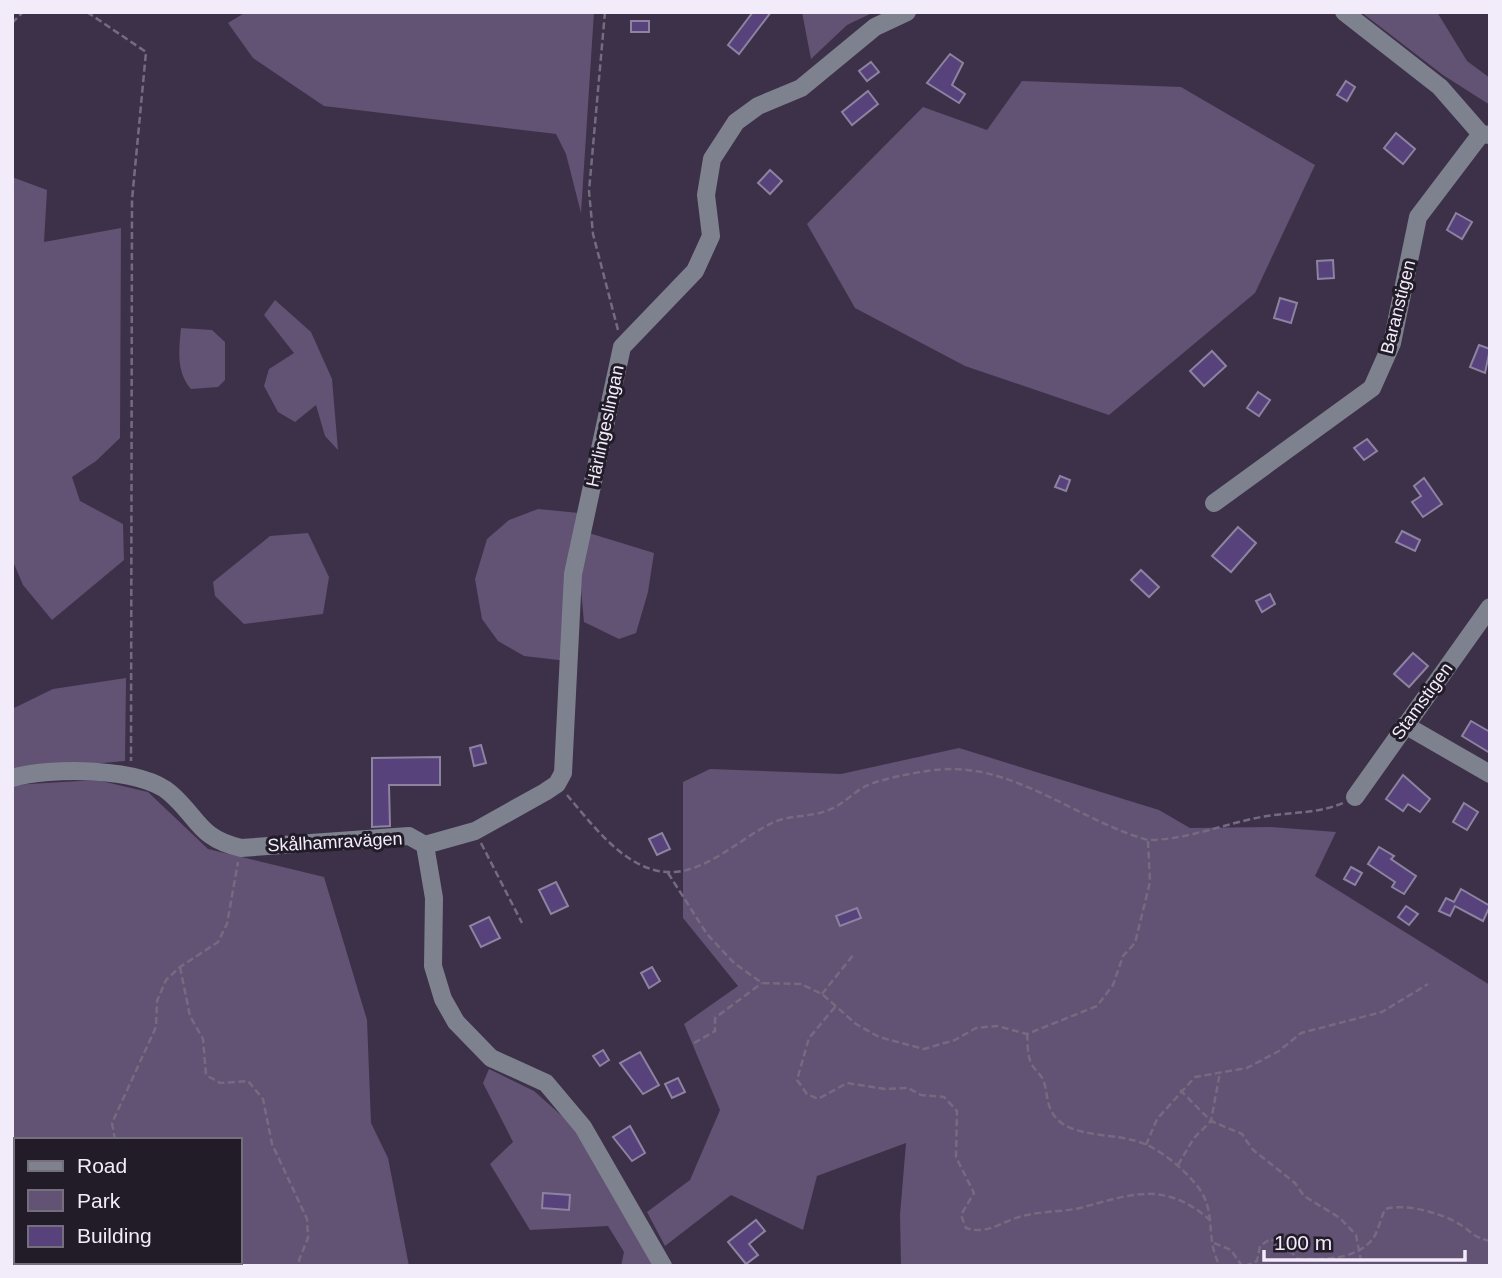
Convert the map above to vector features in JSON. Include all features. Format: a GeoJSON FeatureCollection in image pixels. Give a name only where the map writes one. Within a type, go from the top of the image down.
{"type":"FeatureCollection","features":[{"type":"Feature","properties":{"kind":"street","name":"Härlingeslingan"},"geometry":{"type":"LineString","coordinates":[[557,784],[563,773],[573,574],[622,347],[695,271],[711,236],[706,195],[712,159],[736,122],[758,106],[801,89],[875,27],[907,12]]}},
{"type":"Feature","properties":{"kind":"street"},"geometry":{"type":"LineString","coordinates":[[1344,12],[1440,87],[1486,134]]}},
{"type":"Feature","properties":{"kind":"street","name":"Baranstigen"},"geometry":{"type":"LineString","coordinates":[[1214,503],[1372,388],[1392,343],[1418,217],[1486,134]]}},
{"type":"Feature","properties":{"kind":"street","name":"Stamstigen"},"geometry":{"type":"LineString","coordinates":[[1355,797],[1490,607]]}},
{"type":"Feature","properties":{"kind":"street"},"geometry":{"type":"LineString","coordinates":[[1405,725],[1490,774]]}},
{"type":"Feature","properties":{"kind":"street","name":"Skålhamravägen"},"geometry":{"type":"LineString","coordinates":[[12,778],[97,771],[155,782],[171,794],[198,827],[221,844],[241,848],[409,836],[425,845],[433,898],[433,966],[443,999],[456,1022],[491,1058],[546,1083],[583,1127],[663,1266]]}},
{"type":"Feature","properties":{"kind":"street"},"geometry":{"type":"LineString","coordinates":[[425,845],[475,831],[557,784]]}},
{"type":"Feature","properties":{"kind":"path"},"geometry":{"type":"LineString","coordinates":[[12,23],[23,12]]}},
{"type":"Feature","properties":{"kind":"path"},"geometry":{"type":"LineString","coordinates":[[87,12],[146,52],[132,200],[131,776]]}},
{"type":"Feature","properties":{"kind":"path"},"geometry":{"type":"LineString","coordinates":[[605,12],[589,191],[593,234],[622,347]]}},
{"type":"Feature","properties":{"kind":"path"},"geometry":{"type":"LineString","coordinates":[[557,784],[596,830],[637,864],[668,873],[702,865],[775,821],[825,812],[866,786],[889,778],[946,769],[968,770],[1001,779],[1148,840],[1164,840],[1265,816],[1312,811],[1355,797]]}},
{"type":"Feature","properties":{"kind":"path"},"geometry":{"type":"LineString","coordinates":[[475,831],[522,923]]}},
{"type":"Feature","properties":{"kind":"path"},"geometry":{"type":"LineString","coordinates":[[668,873],[707,934],[734,963],[762,983],[801,984],[822,994],[856,1024],[879,1037],[924,1049],[955,1040],[976,1028],[997,1026],[1027,1034],[1097,1006],[1113,985],[1123,956],[1135,943],[1142,921],[1150,882],[1148,840]]}},
{"type":"Feature","properties":{"kind":"path"},"geometry":{"type":"LineString","coordinates":[[115,1138],[112,1123],[156,1027],[157,1001],[166,980],[180,967],[218,942],[227,923],[241,848]]}},
{"type":"Feature","properties":{"kind":"path"},"geometry":{"type":"LineString","coordinates":[[822,994],[854,954]]}},
{"type":"Feature","properties":{"kind":"path"},"geometry":{"type":"LineString","coordinates":[[180,967],[190,1016],[203,1039],[206,1075],[220,1083],[248,1081],[263,1099],[272,1144],[307,1219],[308,1238],[299,1260],[301,1266]]}},
{"type":"Feature","properties":{"kind":"path"},"geometry":{"type":"LineString","coordinates":[[694,1043],[715,1031],[715,1018],[762,983]]}},
{"type":"Feature","properties":{"kind":"path"},"geometry":{"type":"LineString","coordinates":[[1146,1145],[1157,1119],[1180,1090],[1195,1077],[1247,1068],[1279,1051],[1301,1033],[1382,1012],[1428,984]]}},
{"type":"Feature","properties":{"kind":"path"},"geometry":{"type":"LineString","coordinates":[[835,1007],[809,1038],[797,1080],[807,1094],[818,1099],[847,1083],[885,1090],[908,1088],[921,1095],[944,1097],[957,1111],[956,1157],[974,1193],[961,1215],[966,1228],[979,1233],[1025,1215],[1057,1213],[1135,1193],[1163,1196],[1192,1204],[1211,1221]]}},
{"type":"Feature","properties":{"kind":"path"},"geometry":{"type":"LineString","coordinates":[[1027,1034],[1030,1061],[1044,1081],[1046,1102],[1056,1119],[1077,1131],[1099,1132],[1146,1145],[1178,1165],[1209,1203],[1212,1242],[1220,1266]]}},
{"type":"Feature","properties":{"kind":"path"},"geometry":{"type":"LineString","coordinates":[[1178,1165],[1194,1138],[1211,1121],[1220,1071]]}},
{"type":"Feature","properties":{"kind":"path"},"geometry":{"type":"LineString","coordinates":[[1180,1090],[1211,1121],[1242,1134],[1252,1149],[1296,1183],[1304,1196],[1340,1218],[1356,1235],[1362,1266]]}},
{"type":"Feature","properties":{"kind":"path"},"geometry":{"type":"LineString","coordinates":[[1298,1259],[1326,1259],[1358,1251],[1374,1238],[1385,1209],[1396,1205],[1436,1215],[1461,1225],[1473,1237],[1490,1241]]}},
{"type":"Feature","properties":{"kind":"path"},"geometry":{"type":"LineString","coordinates":[[1212,1242],[1231,1250],[1244,1266],[1257,1261],[1260,1246],[1270,1240],[1285,1246],[1298,1259],[1299,1266]]}},
{"type":"Feature","properties":{"kind":"green space"},"geometry":{"type":"Polygon","coordinates":[[[246,12],[594,12],[581,213],[566,154],[556,134],[324,106],[253,58],[228,23],[246,12]]]}},
{"type":"Feature","properties":{"kind":"green space"},"geometry":{"type":"Polygon","coordinates":[[[802,12],[874,12],[847,25],[811,59],[802,12]]]}},
{"type":"Feature","properties":{"kind":"green space"},"geometry":{"type":"Polygon","coordinates":[[[1361,12],[1437,12],[1467,61],[1490,78],[1490,105],[1443,75],[1361,12]]]}},
{"type":"Feature","properties":{"kind":"green space"},"geometry":{"type":"Polygon","coordinates":[[[1022,81],[1181,87],[1315,165],[1255,293],[1109,415],[965,366],[855,308],[807,224],[923,107],[987,130],[1022,81]]]}},
{"type":"Feature","properties":{"kind":"green space"},"geometry":{"type":"Polygon","coordinates":[[[12,177],[47,190],[44,242],[121,228],[120,438],[96,461],[72,477],[80,501],[123,524],[124,560],[52,620],[23,585],[12,559],[12,177]]]}},
{"type":"Feature","properties":{"kind":"green space"},"geometry":{"type":"Polygon","coordinates":[[[275,300],[311,332],[332,379],[338,450],[325,436],[316,405],[295,422],[278,412],[264,386],[269,369],[294,353],[264,315],[275,300]]]}},
{"type":"Feature","properties":{"kind":"green space"},"geometry":{"type":"Polygon","coordinates":[[[181,328],[212,330],[225,342],[225,380],[218,387],[191,389],[186,382],[180,360],[181,328]]]}},
{"type":"Feature","properties":{"kind":"green space"},"geometry":{"type":"Polygon","coordinates":[[[538,509],[579,513],[567,661],[524,656],[498,641],[482,619],[475,579],[487,539],[509,520],[538,509]]]}},
{"type":"Feature","properties":{"kind":"green space"},"geometry":{"type":"Polygon","coordinates":[[[308,533],[329,577],[323,614],[244,624],[215,596],[213,582],[270,536],[308,533]]]}},
{"type":"Feature","properties":{"kind":"green space"},"geometry":{"type":"Polygon","coordinates":[[[589,533],[654,553],[648,592],[636,633],[619,639],[584,622],[580,578],[589,533]]]}},
{"type":"Feature","properties":{"kind":"green space"},"geometry":{"type":"Polygon","coordinates":[[[126,678],[125,761],[12,771],[12,709],[53,689],[126,678]]]}},
{"type":"Feature","properties":{"kind":"green space"},"geometry":{"type":"Polygon","coordinates":[[[959,748],[1159,810],[1190,828],[1271,827],[1336,832],[1315,876],[1490,985],[1490,1266],[901,1266],[900,1215],[906,1143],[817,1176],[803,1230],[731,1195],[665,1246],[647,1212],[690,1180],[720,1110],[684,1024],[738,986],[683,918],[683,782],[710,769],[841,774],[959,748]]]}},
{"type":"Feature","properties":{"kind":"green space"},"geometry":{"type":"Polygon","coordinates":[[[97,780],[148,792],[208,849],[324,877],[367,1020],[371,1123],[388,1158],[409,1266],[12,1266],[12,785],[97,780]]]}},
{"type":"Feature","properties":{"kind":"green space"},"geometry":{"type":"Polygon","coordinates":[[[489,1069],[534,1091],[579,1131],[654,1266],[621,1266],[624,1252],[608,1226],[530,1230],[490,1164],[513,1142],[483,1083],[489,1069]]]}},
{"type":"Feature","properties":{"kind":"building"},"geometry":{"type":"Polygon","coordinates":[[[753,12],[771,12],[739,54],[728,45],[753,12]]]}},
{"type":"Feature","properties":{"kind":"building"},"geometry":{"type":"Polygon","coordinates":[[[631,21],[649,21],[649,32],[631,32],[631,21]]]}},
{"type":"Feature","properties":{"kind":"building"},"geometry":{"type":"Polygon","coordinates":[[[950,54],[963,63],[952,85],[965,94],[959,103],[927,83],[950,54]]]}},
{"type":"Feature","properties":{"kind":"building"},"geometry":{"type":"Polygon","coordinates":[[[871,62],[879,72],[867,81],[859,71],[871,62]]]}},
{"type":"Feature","properties":{"kind":"building"},"geometry":{"type":"Polygon","coordinates":[[[1346,81],[1355,87],[1347,101],[1337,95],[1346,81]]]}},
{"type":"Feature","properties":{"kind":"building"},"geometry":{"type":"Polygon","coordinates":[[[868,91],[878,104],[852,125],[842,112],[868,91]]]}},
{"type":"Feature","properties":{"kind":"building"},"geometry":{"type":"Polygon","coordinates":[[[1396,133],[1415,149],[1403,164],[1384,148],[1396,133]]]}},
{"type":"Feature","properties":{"kind":"building"},"geometry":{"type":"Polygon","coordinates":[[[770,170],[782,181],[770,194],[758,183],[770,170]]]}},
{"type":"Feature","properties":{"kind":"building"},"geometry":{"type":"Polygon","coordinates":[[[1456,213],[1472,222],[1462,239],[1447,230],[1456,213]]]}},
{"type":"Feature","properties":{"kind":"building"},"geometry":{"type":"Polygon","coordinates":[[[1333,260],[1334,278],[1318,279],[1317,261],[1333,260]]]}},
{"type":"Feature","properties":{"kind":"building"},"geometry":{"type":"Polygon","coordinates":[[[1280,298],[1297,303],[1291,323],[1274,318],[1280,298]]]}},
{"type":"Feature","properties":{"kind":"building"},"geometry":{"type":"Polygon","coordinates":[[[1479,345],[1490,349],[1485,373],[1470,367],[1479,345]]]}},
{"type":"Feature","properties":{"kind":"building"},"geometry":{"type":"Polygon","coordinates":[[[1212,351],[1226,366],[1204,386],[1190,371],[1212,351]]]}},
{"type":"Feature","properties":{"kind":"building"},"geometry":{"type":"Polygon","coordinates":[[[1258,392],[1270,400],[1259,416],[1247,408],[1258,392]]]}},
{"type":"Feature","properties":{"kind":"building"},"geometry":{"type":"Polygon","coordinates":[[[1367,439],[1377,451],[1364,460],[1354,448],[1367,439]]]}},
{"type":"Feature","properties":{"kind":"building"},"geometry":{"type":"Polygon","coordinates":[[[1060,476],[1070,480],[1066,491],[1055,487],[1060,476]]]}},
{"type":"Feature","properties":{"kind":"building"},"geometry":{"type":"Polygon","coordinates":[[[1424,478],[1442,504],[1423,517],[1412,502],[1421,496],[1414,486],[1424,478]]]}},
{"type":"Feature","properties":{"kind":"building"},"geometry":{"type":"Polygon","coordinates":[[[1238,527],[1256,543],[1231,572],[1212,556],[1238,527]]]}},
{"type":"Feature","properties":{"kind":"building"},"geometry":{"type":"Polygon","coordinates":[[[1402,531],[1420,540],[1415,551],[1396,542],[1402,531]]]}},
{"type":"Feature","properties":{"kind":"building"},"geometry":{"type":"Polygon","coordinates":[[[1141,570],[1159,587],[1149,597],[1131,580],[1141,570]]]}},
{"type":"Feature","properties":{"kind":"building"},"geometry":{"type":"Polygon","coordinates":[[[1270,594],[1275,604],[1262,612],[1256,601],[1270,594]]]}},
{"type":"Feature","properties":{"kind":"building"},"geometry":{"type":"Polygon","coordinates":[[[1413,653],[1428,666],[1409,687],[1394,674],[1413,653]]]}},
{"type":"Feature","properties":{"kind":"building"},"geometry":{"type":"Polygon","coordinates":[[[1471,721],[1490,732],[1490,753],[1462,736],[1471,721]]]}},
{"type":"Feature","properties":{"kind":"building"},"geometry":{"type":"Polygon","coordinates":[[[481,745],[486,763],[474,766],[470,748],[481,745]]]}},
{"type":"Feature","properties":{"kind":"building"},"geometry":{"type":"Polygon","coordinates":[[[440,757],[440,785],[389,785],[390,826],[372,827],[372,758],[440,757]]]}},
{"type":"Feature","properties":{"kind":"building"},"geometry":{"type":"Polygon","coordinates":[[[1403,775],[1430,799],[1420,812],[1408,804],[1403,811],[1386,799],[1403,775]]]}},
{"type":"Feature","properties":{"kind":"building"},"geometry":{"type":"Polygon","coordinates":[[[1464,803],[1478,812],[1467,830],[1453,822],[1464,803]]]}},
{"type":"Feature","properties":{"kind":"building"},"geometry":{"type":"Polygon","coordinates":[[[662,833],[670,849],[657,855],[649,839],[662,833]]]}},
{"type":"Feature","properties":{"kind":"building"},"geometry":{"type":"Polygon","coordinates":[[[1379,847],[1394,856],[1391,859],[1416,876],[1404,894],[1392,887],[1395,882],[1368,864],[1379,847]]]}},
{"type":"Feature","properties":{"kind":"building"},"geometry":{"type":"Polygon","coordinates":[[[1351,867],[1362,873],[1355,885],[1344,879],[1351,867]]]}},
{"type":"Feature","properties":{"kind":"building"},"geometry":{"type":"Polygon","coordinates":[[[556,882],[568,906],[551,914],[539,890],[556,882]]]}},
{"type":"Feature","properties":{"kind":"building"},"geometry":{"type":"Polygon","coordinates":[[[1461,889],[1490,906],[1483,921],[1455,906],[1450,916],[1439,911],[1446,898],[1454,902],[1461,889]]]}},
{"type":"Feature","properties":{"kind":"building"},"geometry":{"type":"Polygon","coordinates":[[[1406,906],[1418,914],[1409,925],[1398,917],[1406,906]]]}},
{"type":"Feature","properties":{"kind":"building"},"geometry":{"type":"Polygon","coordinates":[[[857,908],[861,918],[840,926],[836,916],[857,908]]]}},
{"type":"Feature","properties":{"kind":"building"},"geometry":{"type":"Polygon","coordinates":[[[489,917],[500,938],[481,947],[470,926],[489,917]]]}},
{"type":"Feature","properties":{"kind":"building"},"geometry":{"type":"Polygon","coordinates":[[[652,967],[660,981],[649,988],[641,973],[652,967]]]}},
{"type":"Feature","properties":{"kind":"building"},"geometry":{"type":"Polygon","coordinates":[[[603,1050],[609,1060],[600,1066],[593,1056],[603,1050]]]}},
{"type":"Feature","properties":{"kind":"building"},"geometry":{"type":"Polygon","coordinates":[[[640,1052],[659,1085],[643,1094],[620,1063],[640,1052]]]}},
{"type":"Feature","properties":{"kind":"building"},"geometry":{"type":"Polygon","coordinates":[[[678,1078],[685,1092],[672,1098],[665,1084],[678,1078]]]}},
{"type":"Feature","properties":{"kind":"building"},"geometry":{"type":"Polygon","coordinates":[[[630,1126],[645,1153],[632,1161],[613,1137],[630,1126]]]}},
{"type":"Feature","properties":{"kind":"building"},"geometry":{"type":"Polygon","coordinates":[[[543,1193],[570,1195],[569,1210],[542,1208],[543,1193]]]}},
{"type":"Feature","properties":{"kind":"building"},"geometry":{"type":"Polygon","coordinates":[[[756,1220],[765,1231],[749,1244],[758,1255],[746,1264],[728,1242],[756,1220]]]}}]}
